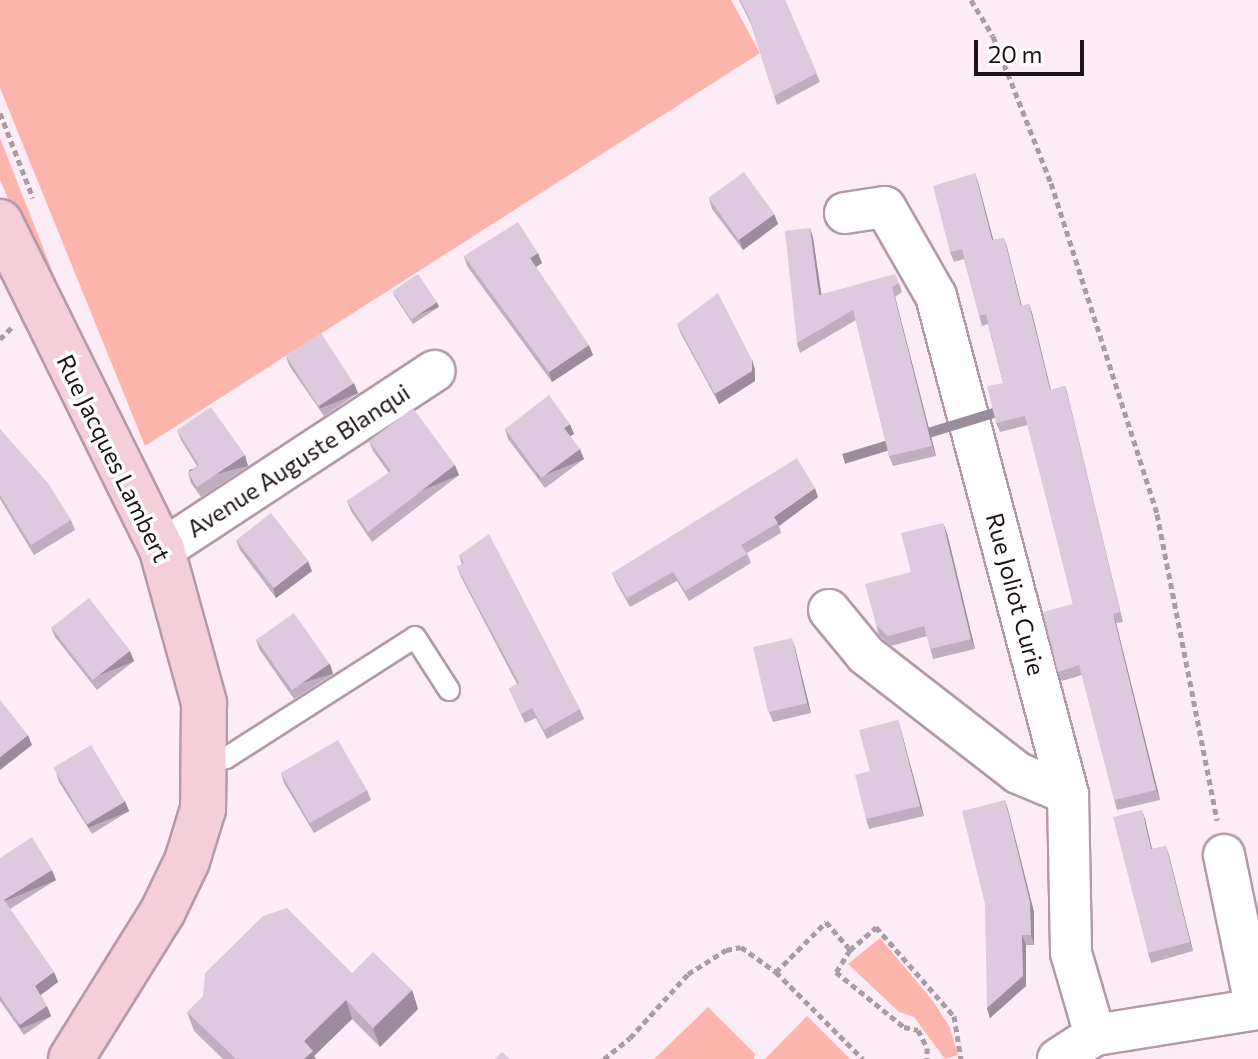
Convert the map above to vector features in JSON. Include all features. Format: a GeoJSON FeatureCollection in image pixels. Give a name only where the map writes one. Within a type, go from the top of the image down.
{"type":"FeatureCollection","features":[{"type":"Feature","properties":{"kind":"street","name":"Rue Joliot Curie"},"geometry":{"type":"LineString","coordinates":[[845,213],[885,207],[936,296],[1068,794],[1071,953],[1095,1035]]}},
{"type":"Feature","properties":{"kind":"street","name":"Rue Jacques Lambert"},"geometry":{"type":"LineString","coordinates":[[0,222],[162,550],[204,703],[206,764],[203,809],[187,861],[163,911],[71,1059]]}},
{"type":"Feature","properties":{"kind":"street","name":"Avenue Auguste Blanqui"},"geometry":{"type":"LineString","coordinates":[[162,550],[434,371]]}},
{"type":"Feature","properties":{"kind":"street"},"geometry":{"type":"LineString","coordinates":[[829,610],[866,655],[1018,773],[1068,794]]}},
{"type":"Feature","properties":{"kind":"street"},"geometry":{"type":"LineString","coordinates":[[1058,1059],[1095,1035],[1257,1009],[1224,855]]}},
{"type":"Feature","properties":{"kind":"lane"},"geometry":{"type":"LineString","coordinates":[[206,764],[226,758],[415,637],[449,690]]}},
{"type":"Feature","properties":{"kind":"path"},"geometry":{"type":"LineString","coordinates":[[971,0],[993,36],[1051,183],[1157,514],[1224,855]]}},
{"type":"Feature","properties":{"kind":"path"},"geometry":{"type":"LineString","coordinates":[[776,972],[826,922],[850,950]]}},
{"type":"Feature","properties":{"kind":"path"},"geometry":{"type":"LineString","coordinates":[[927,1059],[927,1048],[918,1030],[904,1027],[836,972],[850,950],[876,927],[954,1016],[961,1059]]}},
{"type":"Feature","properties":{"kind":"path"},"geometry":{"type":"LineString","coordinates":[[604,1059],[630,1038],[688,974],[726,950],[741,947],[776,972],[863,1059]]}},
{"type":"Feature","properties":{"kind":"shaded area"},"geometry":{"type":"Polygon","coordinates":[[[0,0],[731,0],[760,53],[145,446],[0,88],[0,0]]]}},
{"type":"Feature","properties":{"kind":"shaded area"},"geometry":{"type":"Polygon","coordinates":[[[0,138],[64,301],[54,305],[0,180],[0,138]]]}},
{"type":"Feature","properties":{"kind":"shaded area"},"geometry":{"type":"Polygon","coordinates":[[[880,938],[933,1001],[950,1028],[958,1055],[945,1059],[914,1017],[899,1012],[848,964],[880,938]]]}},
{"type":"Feature","properties":{"kind":"shaded area"},"geometry":{"type":"Polygon","coordinates":[[[708,1007],[755,1054],[754,1059],[654,1059],[708,1007]]]}},
{"type":"Feature","properties":{"kind":"shaded area"},"geometry":{"type":"Polygon","coordinates":[[[807,1016],[850,1059],[765,1059],[807,1016]]]}},
{"type":"Feature","properties":{"kind":"building"},"geometry":{"type":"Polygon","coordinates":[[[740,0],[785,0],[817,73],[774,96],[749,17],[740,0]]]}},
{"type":"Feature","properties":{"kind":"building"},"geometry":{"type":"Polygon","coordinates":[[[744,172],[775,214],[739,240],[708,198],[744,172]]]}},
{"type":"Feature","properties":{"kind":"building"},"geometry":{"type":"Polygon","coordinates":[[[975,173],[992,240],[1004,238],[1021,306],[1029,304],[1050,390],[1065,386],[1120,612],[1113,614],[1156,790],[1114,800],[1079,665],[1058,672],[1043,612],[1073,604],[1025,416],[996,423],[987,386],[1003,383],[986,314],[979,316],[962,249],[950,252],[933,186],[975,173]]]}},
{"type":"Feature","properties":{"kind":"building"},"geometry":{"type":"Polygon","coordinates":[[[518,222],[538,253],[530,258],[589,345],[549,372],[464,256],[518,222]]]}},
{"type":"Feature","properties":{"kind":"building"},"geometry":{"type":"Polygon","coordinates":[[[810,228],[819,295],[895,274],[899,283],[892,287],[932,446],[889,456],[853,310],[797,343],[785,231],[810,228]]]}},
{"type":"Feature","properties":{"kind":"building"},"geometry":{"type":"Polygon","coordinates":[[[418,274],[437,302],[411,320],[392,291],[418,274]]]}},
{"type":"Feature","properties":{"kind":"building"},"geometry":{"type":"Polygon","coordinates":[[[718,293],[752,360],[752,371],[715,394],[677,324],[718,293]]]}},
{"type":"Feature","properties":{"kind":"building"},"geometry":{"type":"Polygon","coordinates":[[[321,333],[354,383],[318,406],[286,356],[321,333]]]}},
{"type":"Feature","properties":{"kind":"building"},"geometry":{"type":"Polygon","coordinates":[[[549,395],[570,424],[564,428],[580,449],[541,478],[505,429],[549,395]]]}},
{"type":"Feature","properties":{"kind":"building"},"geometry":{"type":"Polygon","coordinates":[[[211,407],[245,455],[197,487],[188,473],[199,465],[177,430],[211,407]]]}},
{"type":"Feature","properties":{"kind":"building"},"geometry":{"type":"Polygon","coordinates":[[[413,408],[455,465],[368,532],[347,501],[391,471],[369,441],[413,408]]]}},
{"type":"Feature","properties":{"kind":"building"},"geometry":{"type":"Polygon","coordinates":[[[0,429],[48,483],[71,520],[31,545],[0,495],[0,429]]]}},
{"type":"Feature","properties":{"kind":"building"},"geometry":{"type":"Polygon","coordinates":[[[797,458],[815,488],[774,517],[778,523],[741,545],[747,554],[685,591],[673,572],[627,598],[612,573],[797,458]]]}},
{"type":"Feature","properties":{"kind":"building"},"geometry":{"type":"Polygon","coordinates":[[[271,513],[309,561],[274,588],[236,540],[271,513]]]}},
{"type":"Feature","properties":{"kind":"building"},"geometry":{"type":"Polygon","coordinates":[[[943,523],[971,639],[930,649],[924,626],[888,636],[876,625],[865,584],[911,572],[901,533],[943,523]]]}},
{"type":"Feature","properties":{"kind":"building"},"geometry":{"type":"Polygon","coordinates":[[[489,534],[580,709],[544,730],[532,708],[521,714],[509,689],[519,683],[457,567],[464,563],[459,555],[489,534]]]}},
{"type":"Feature","properties":{"kind":"building"},"geometry":{"type":"Polygon","coordinates":[[[89,598],[130,651],[92,680],[51,628],[89,598]]]}},
{"type":"Feature","properties":{"kind":"building"},"geometry":{"type":"Polygon","coordinates":[[[294,613],[330,664],[292,690],[256,639],[294,613]]]}},
{"type":"Feature","properties":{"kind":"building"},"geometry":{"type":"Polygon","coordinates":[[[792,638],[807,703],[768,712],[753,647],[792,638]]]}},
{"type":"Feature","properties":{"kind":"building"},"geometry":{"type":"Polygon","coordinates":[[[0,700],[28,735],[0,757],[0,700]]]}},
{"type":"Feature","properties":{"kind":"building"},"geometry":{"type":"Polygon","coordinates":[[[898,720],[920,806],[866,819],[855,775],[870,771],[859,730],[898,720]]]}},
{"type":"Feature","properties":{"kind":"building"},"geometry":{"type":"Polygon","coordinates":[[[338,740],[367,790],[310,823],[281,773],[338,740]]]}},
{"type":"Feature","properties":{"kind":"building"},"geometry":{"type":"Polygon","coordinates":[[[91,745],[125,802],[87,824],[53,768],[91,745]]]}},
{"type":"Feature","properties":{"kind":"building"},"geometry":{"type":"Polygon","coordinates":[[[1005,800],[1030,902],[1031,935],[1022,935],[1023,976],[987,1008],[985,904],[962,811],[1005,800]]]}},
{"type":"Feature","properties":{"kind":"building"},"geometry":{"type":"Polygon","coordinates":[[[1142,810],[1151,849],[1166,846],[1190,942],[1148,953],[1113,817],[1142,810]]]}},
{"type":"Feature","properties":{"kind":"building"},"geometry":{"type":"Polygon","coordinates":[[[32,837],[52,870],[4,900],[54,972],[35,986],[47,1006],[20,1025],[0,996],[0,858],[32,837]]]}},
{"type":"Feature","properties":{"kind":"building"},"geometry":{"type":"Polygon","coordinates":[[[287,908],[352,973],[373,952],[412,990],[373,1028],[346,1000],[304,1041],[313,1051],[304,1059],[236,1059],[187,1012],[203,996],[205,973],[263,916],[287,908]]]}},
{"type":"Feature","properties":{"kind":"building"},"geometry":{"type":"Polygon","coordinates":[[[502,1052],[510,1059],[495,1059],[502,1052]]]}}]}
